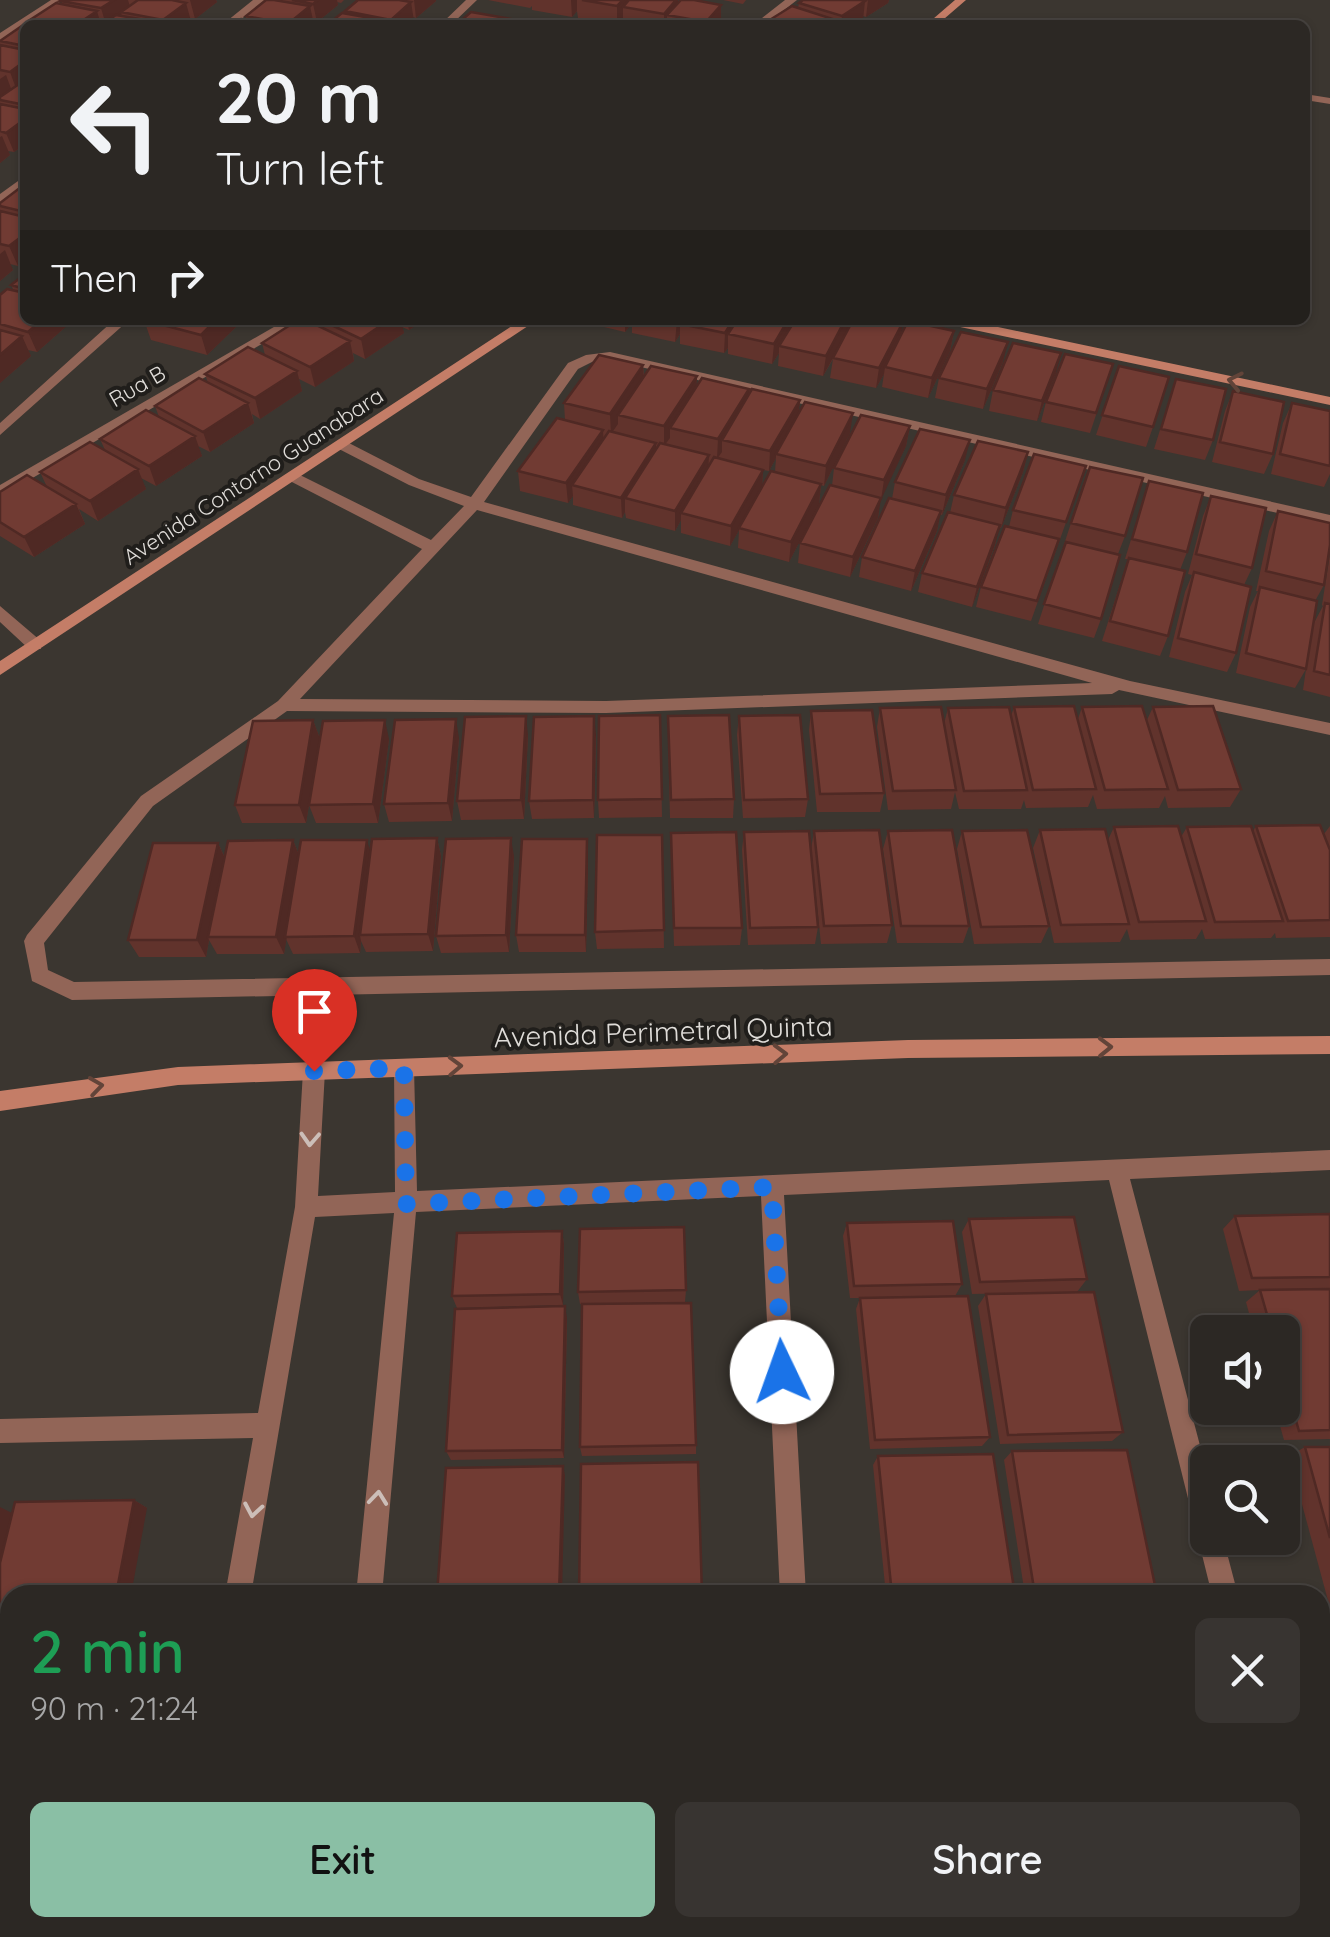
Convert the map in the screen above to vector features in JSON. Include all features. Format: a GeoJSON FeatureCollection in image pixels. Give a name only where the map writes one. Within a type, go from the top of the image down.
{"type":"FeatureCollection","features":[{"type":"Feature","properties":{"kind":"main road"},"geometry":{"type":"LineString","coordinates":[[937,20],[961,0]]}},
{"type":"Feature","properties":{"kind":"main road","name":"Avenida Contorno Guanabara"},"geometry":{"type":"LineString","coordinates":[[0,669],[522,325]]}},
{"type":"Feature","properties":{"kind":"main road"},"geometry":{"type":"LineString","coordinates":[[970,325],[1330,400]]}},
{"type":"Feature","properties":{"kind":"main road","name":"Avenida Perimetral Quinta"},"geometry":{"type":"LineString","coordinates":[[0,1101],[178,1076],[908,1050],[1330,1045]]}},
{"type":"Feature","properties":{"kind":"street"},"geometry":{"type":"LineString","coordinates":[[27,20],[58,0]]}},
{"type":"Feature","properties":{"kind":"street"},"geometry":{"type":"LineString","coordinates":[[234,20],[260,0]]}},
{"type":"Feature","properties":{"kind":"street"},"geometry":{"type":"LineString","coordinates":[[453,20],[472,0]]}},
{"type":"Feature","properties":{"kind":"street"},"geometry":{"type":"LineString","coordinates":[[765,20],[792,0]]}},
{"type":"Feature","properties":{"kind":"street"},"geometry":{"type":"LineString","coordinates":[[0,200],[20,184]]}},
{"type":"Feature","properties":{"kind":"street"},"geometry":{"type":"LineString","coordinates":[[0,431],[117,325]]}},
{"type":"Feature","properties":{"kind":"street","name":"Rua B"},"geometry":{"type":"LineString","coordinates":[[0,492],[287,325]]}},
{"type":"Feature","properties":{"kind":"street"},"geometry":{"type":"LineString","coordinates":[[1330,520],[602,354],[573,366],[474,504],[284,705],[147,801],[34,941],[39,975],[72,992],[1330,967]]}},
{"type":"Feature","properties":{"kind":"street"},"geometry":{"type":"LineString","coordinates":[[342,445],[414,482],[474,504],[1130,687],[1330,729]]}},
{"type":"Feature","properties":{"kind":"street"},"geometry":{"type":"LineString","coordinates":[[293,477],[430,547]]}},
{"type":"Feature","properties":{"kind":"street"},"geometry":{"type":"LineString","coordinates":[[0,612],[36,645]]}},
{"type":"Feature","properties":{"kind":"street"},"geometry":{"type":"LineString","coordinates":[[284,705],[606,707],[1130,687]]}},
{"type":"Feature","properties":{"kind":"street"},"geometry":{"type":"LineString","coordinates":[[370,1585],[406,1204],[404,1068]]}},
{"type":"Feature","properties":{"kind":"street"},"geometry":{"type":"LineString","coordinates":[[240,1585],[306,1207],[314,1071]]}},
{"type":"Feature","properties":{"kind":"street"},"geometry":{"type":"LineString","coordinates":[[306,1207],[1330,1160]]}},
{"type":"Feature","properties":{"kind":"street"},"geometry":{"type":"LineString","coordinates":[[1117,1170],[1190,1457]]}},
{"type":"Feature","properties":{"kind":"street"},"geometry":{"type":"LineString","coordinates":[[772,1187],[793,1585]]}},
{"type":"Feature","properties":{"kind":"street"},"geometry":{"type":"LineString","coordinates":[[0,1432],[268,1425]]}},
{"type":"Feature","properties":{"kind":"street"},"geometry":{"type":"LineString","coordinates":[[1214,1555],[1222,1585]]}},
{"type":"Feature","properties":{"kind":"building"},"geometry":{"type":"Polygon","coordinates":[[[62,0],[114,0],[101,8],[62,0]]]}},
{"type":"Feature","properties":{"kind":"building"},"geometry":{"type":"Polygon","coordinates":[[[138,0],[186,3],[163,20],[121,12],[138,0]]]}},
{"type":"Feature","properties":{"kind":"building"},"geometry":{"type":"Polygon","coordinates":[[[266,0],[310,6],[293,20],[246,16],[266,0]]]}},
{"type":"Feature","properties":{"kind":"building"},"geometry":{"type":"Polygon","coordinates":[[[358,0],[411,2],[391,20],[345,11],[358,0]]]}},
{"type":"Feature","properties":{"kind":"building"},"geometry":{"type":"Polygon","coordinates":[[[582,0],[623,0],[617,6],[582,0]]]}},
{"type":"Feature","properties":{"kind":"building"},"geometry":{"type":"Polygon","coordinates":[[[629,0],[676,0],[664,14],[623,7],[629,0]]]}},
{"type":"Feature","properties":{"kind":"building"},"geometry":{"type":"Polygon","coordinates":[[[681,0],[721,5],[708,20],[667,15],[681,0]]]}},
{"type":"Feature","properties":{"kind":"building"},"geometry":{"type":"Polygon","coordinates":[[[865,1],[842,16],[799,3],[865,1]]]}},
{"type":"Feature","properties":{"kind":"building"},"geometry":{"type":"Polygon","coordinates":[[[56,3],[97,11],[84,20],[30,20],[56,3]]]}},
{"type":"Feature","properties":{"kind":"building"},"geometry":{"type":"Polygon","coordinates":[[[792,6],[836,20],[770,20],[792,6]]]}},
{"type":"Feature","properties":{"kind":"building"},"geometry":{"type":"Polygon","coordinates":[[[471,12],[517,20],[462,20],[471,12]]]}},
{"type":"Feature","properties":{"kind":"building"},"geometry":{"type":"Polygon","coordinates":[[[342,13],[382,20],[333,20],[342,13]]]}},
{"type":"Feature","properties":{"kind":"building"},"geometry":{"type":"Polygon","coordinates":[[[116,15],[146,20],[108,20],[116,15]]]}},
{"type":"Feature","properties":{"kind":"building"},"geometry":{"type":"Polygon","coordinates":[[[20,27],[20,45],[0,41],[20,27]]]}},
{"type":"Feature","properties":{"kind":"building"},"geometry":{"type":"Polygon","coordinates":[[[0,45],[20,49],[20,65],[10,72],[0,70],[0,45]]]}},
{"type":"Feature","properties":{"kind":"building"},"geometry":{"type":"Polygon","coordinates":[[[20,83],[20,104],[0,97],[20,83]]]}},
{"type":"Feature","properties":{"kind":"building"},"geometry":{"type":"Polygon","coordinates":[[[0,104],[20,108],[20,123],[6,133],[0,131],[0,104]]]}},
{"type":"Feature","properties":{"kind":"building"},"geometry":{"type":"Polygon","coordinates":[[[20,188],[20,211],[0,203],[20,188]]]}},
{"type":"Feature","properties":{"kind":"building"},"geometry":{"type":"Polygon","coordinates":[[[0,211],[20,216],[20,238],[9,246],[0,244],[0,211]]]}},
{"type":"Feature","properties":{"kind":"building"},"geometry":{"type":"Polygon","coordinates":[[[7,289],[20,292],[20,325],[36,325],[28,332],[0,324],[0,295],[7,289]]]}},
{"type":"Feature","properties":{"kind":"building"},"geometry":{"type":"Polygon","coordinates":[[[163,325],[211,325],[201,335],[163,325]]]}},
{"type":"Feature","properties":{"kind":"building"},"geometry":{"type":"Polygon","coordinates":[[[290,325],[316,325],[350,341],[310,367],[262,343],[290,325]]]}},
{"type":"Feature","properties":{"kind":"building"},"geometry":{"type":"Polygon","coordinates":[[[332,325],[382,325],[361,339],[332,325]]]}},
{"type":"Feature","properties":{"kind":"building"},"geometry":{"type":"Polygon","coordinates":[[[685,325],[730,325],[725,333],[685,325]]]}},
{"type":"Feature","properties":{"kind":"building"},"geometry":{"type":"Polygon","coordinates":[[[734,325],[785,325],[774,344],[728,334],[734,325]]]}},
{"type":"Feature","properties":{"kind":"building"},"geometry":{"type":"Polygon","coordinates":[[[792,325],[842,325],[826,356],[779,346],[792,325]]]}},
{"type":"Feature","properties":{"kind":"building"},"geometry":{"type":"Polygon","coordinates":[[[850,325],[901,325],[879,368],[833,358],[850,325]]]}},
{"type":"Feature","properties":{"kind":"building"},"geometry":{"type":"Polygon","coordinates":[[[906,325],[954,331],[932,378],[885,367],[906,325]]]}},
{"type":"Feature","properties":{"kind":"building"},"geometry":{"type":"Polygon","coordinates":[[[0,330],[22,336],[0,355],[0,330]]]}},
{"type":"Feature","properties":{"kind":"building"},"geometry":{"type":"Polygon","coordinates":[[[961,332],[1008,342],[987,389],[939,378],[961,332]]]}},
{"type":"Feature","properties":{"kind":"building"},"geometry":{"type":"Polygon","coordinates":[[[1013,343],[1061,353],[1042,401],[993,390],[1013,343]]]}},
{"type":"Feature","properties":{"kind":"building"},"geometry":{"type":"Polygon","coordinates":[[[248,347],[297,371],[255,398],[205,374],[248,347]]]}},
{"type":"Feature","properties":{"kind":"building"},"geometry":{"type":"Polygon","coordinates":[[[1065,354],[1113,364],[1096,413],[1046,402],[1065,354]]]}},
{"type":"Feature","properties":{"kind":"building"},"geometry":{"type":"Polygon","coordinates":[[[599,355],[643,365],[610,414],[564,403],[599,355]]]}},
{"type":"Feature","properties":{"kind":"building"},"geometry":{"type":"Polygon","coordinates":[[[651,366],[697,376],[664,426],[618,415],[651,366]]]}},
{"type":"Feature","properties":{"kind":"building"},"geometry":{"type":"Polygon","coordinates":[[[1119,366],[1169,377],[1153,427],[1102,415],[1119,366]]]}},
{"type":"Feature","properties":{"kind":"building"},"geometry":{"type":"Polygon","coordinates":[[[199,378],[248,403],[203,432],[155,406],[199,378]]]}},
{"type":"Feature","properties":{"kind":"building"},"geometry":{"type":"Polygon","coordinates":[[[702,378],[749,389],[718,439],[670,428],[702,378]]]}},
{"type":"Feature","properties":{"kind":"building"},"geometry":{"type":"Polygon","coordinates":[[[1176,379],[1226,389],[1213,440],[1161,429],[1176,379]]]}},
{"type":"Feature","properties":{"kind":"building"},"geometry":{"type":"Polygon","coordinates":[[[752,389],[800,400],[770,451],[722,440],[752,389]]]}},
{"type":"Feature","properties":{"kind":"building"},"geometry":{"type":"Polygon","coordinates":[[[1233,391],[1284,402],[1273,454],[1220,442],[1233,391]]]}},
{"type":"Feature","properties":{"kind":"building"},"geometry":{"type":"Polygon","coordinates":[[[805,402],[853,413],[826,466],[776,454],[805,402]]]}},
{"type":"Feature","properties":{"kind":"building"},"geometry":{"type":"Polygon","coordinates":[[[1292,403],[1330,411],[1330,466],[1280,454],[1292,403]]]}},
{"type":"Feature","properties":{"kind":"building"},"geometry":{"type":"Polygon","coordinates":[[[146,410],[195,436],[149,466],[100,439],[146,410]]]}},
{"type":"Feature","properties":{"kind":"building"},"geometry":{"type":"Polygon","coordinates":[[[861,415],[910,426],[884,480],[834,468],[861,415]]]}},
{"type":"Feature","properties":{"kind":"building"},"geometry":{"type":"Polygon","coordinates":[[[557,418],[603,430],[566,483],[518,471],[557,418]]]}},
{"type":"Feature","properties":{"kind":"building"},"geometry":{"type":"Polygon","coordinates":[[[920,429],[970,440],[946,495],[895,482],[920,429]]]}},
{"type":"Feature","properties":{"kind":"building"},"geometry":{"type":"Polygon","coordinates":[[[609,431],[656,443],[621,498],[572,485],[609,431]]]}},
{"type":"Feature","properties":{"kind":"building"},"geometry":{"type":"Polygon","coordinates":[[[978,441],[1028,452],[1006,508],[954,495],[978,441]]]}},
{"type":"Feature","properties":{"kind":"building"},"geometry":{"type":"Polygon","coordinates":[[[90,442],[138,469],[90,501],[40,472],[90,442]]]}},
{"type":"Feature","properties":{"kind":"building"},"geometry":{"type":"Polygon","coordinates":[[[660,443],[709,455],[675,511],[625,498],[660,443]]]}},
{"type":"Feature","properties":{"kind":"building"},"geometry":{"type":"Polygon","coordinates":[[[1034,454],[1086,466],[1066,522],[1013,510],[1034,454]]]}},
{"type":"Feature","properties":{"kind":"building"},"geometry":{"type":"Polygon","coordinates":[[[714,457],[763,470],[731,526],[681,513],[714,457]]]}},
{"type":"Feature","properties":{"kind":"building"},"geometry":{"type":"Polygon","coordinates":[[[1090,467],[1143,478],[1125,536],[1071,523],[1090,467]]]}},
{"type":"Feature","properties":{"kind":"building"},"geometry":{"type":"Polygon","coordinates":[[[771,471],[821,484],[791,542],[739,528],[771,471]]]}},
{"type":"Feature","properties":{"kind":"building"},"geometry":{"type":"Polygon","coordinates":[[[27,475],[76,504],[24,537],[0,522],[0,492],[27,475]]]}},
{"type":"Feature","properties":{"kind":"building"},"geometry":{"type":"Polygon","coordinates":[[[1149,481],[1203,493],[1187,552],[1132,539],[1149,481]]]}},
{"type":"Feature","properties":{"kind":"building"},"geometry":{"type":"Polygon","coordinates":[[[830,485],[881,498],[853,557],[800,543],[830,485]]]}},
{"type":"Feature","properties":{"kind":"building"},"geometry":{"type":"Polygon","coordinates":[[[1211,496],[1266,508],[1252,568],[1196,554],[1211,496]]]}},
{"type":"Feature","properties":{"kind":"building"},"geometry":{"type":"Polygon","coordinates":[[[889,498],[941,511],[915,571],[862,557],[889,498]]]}},
{"type":"Feature","properties":{"kind":"building"},"geometry":{"type":"Polygon","coordinates":[[[1278,511],[1330,523],[1324,585],[1266,571],[1278,511]]]}},
{"type":"Feature","properties":{"kind":"building"},"geometry":{"type":"Polygon","coordinates":[[[948,512],[1000,525],[977,587],[922,573],[948,512]]]}},
{"type":"Feature","properties":{"kind":"building"},"geometry":{"type":"Polygon","coordinates":[[[1005,526],[1059,539],[1037,601],[981,587],[1005,526]]]}},
{"type":"Feature","properties":{"kind":"building"},"geometry":{"type":"Polygon","coordinates":[[[1066,542],[1120,555],[1101,619],[1044,604],[1066,542]]]}},
{"type":"Feature","properties":{"kind":"building"},"geometry":{"type":"Polygon","coordinates":[[[1129,558],[1185,571],[1168,636],[1110,621],[1129,558]]]}},
{"type":"Feature","properties":{"kind":"building"},"geometry":{"type":"Polygon","coordinates":[[[1194,572],[1251,587],[1236,653],[1178,638],[1194,572]]]}},
{"type":"Feature","properties":{"kind":"building"},"geometry":{"type":"Polygon","coordinates":[[[1260,587],[1317,601],[1306,669],[1246,653],[1260,587]]]}},
{"type":"Feature","properties":{"kind":"building"},"geometry":{"type":"Polygon","coordinates":[[[1325,603],[1330,604],[1330,675],[1314,671],[1325,603]]]}},
{"type":"Feature","properties":{"kind":"building"},"geometry":{"type":"Polygon","coordinates":[[[1074,706],[1096,789],[1033,790],[1014,707],[1074,706]]]}},
{"type":"Feature","properties":{"kind":"building"},"geometry":{"type":"Polygon","coordinates":[[[1142,706],[1168,789],[1105,790],[1082,707],[1142,706]]]}},
{"type":"Feature","properties":{"kind":"building"},"geometry":{"type":"Polygon","coordinates":[[[1213,706],[1241,789],[1178,790],[1153,707],[1213,706]]]}},
{"type":"Feature","properties":{"kind":"building"},"geometry":{"type":"Polygon","coordinates":[[[941,707],[956,790],[893,791],[880,708],[941,707]]]}},
{"type":"Feature","properties":{"kind":"building"},"geometry":{"type":"Polygon","coordinates":[[[1009,707],[1027,790],[964,791],[948,708],[1009,707]]]}},
{"type":"Feature","properties":{"kind":"building"},"geometry":{"type":"Polygon","coordinates":[[[872,710],[884,793],[820,794],[811,711],[872,710]]]}},
{"type":"Feature","properties":{"kind":"building"},"geometry":{"type":"Polygon","coordinates":[[[660,715],[662,799],[598,800],[599,716],[660,715]]]}},
{"type":"Feature","properties":{"kind":"building"},"geometry":{"type":"Polygon","coordinates":[[[729,715],[734,799],[671,800],[668,716],[729,715]]]}},
{"type":"Feature","properties":{"kind":"building"},"geometry":{"type":"Polygon","coordinates":[[[800,715],[808,799],[744,800],[739,716],[800,715]]]}},
{"type":"Feature","properties":{"kind":"building"},"geometry":{"type":"Polygon","coordinates":[[[526,716],[521,800],[457,801],[465,717],[526,716]]]}},
{"type":"Feature","properties":{"kind":"building"},"geometry":{"type":"Polygon","coordinates":[[[594,716],[593,800],[529,801],[534,717],[594,716]]]}},
{"type":"Feature","properties":{"kind":"building"},"geometry":{"type":"Polygon","coordinates":[[[456,719],[448,803],[384,804],[395,720],[456,719]]]}},
{"type":"Feature","properties":{"kind":"building"},"geometry":{"type":"Polygon","coordinates":[[[313,720],[299,805],[235,805],[253,721],[313,720]]]}},
{"type":"Feature","properties":{"kind":"building"},"geometry":{"type":"Polygon","coordinates":[[[385,720],[373,804],[309,805],[323,721],[385,720]]]}},
{"type":"Feature","properties":{"kind":"building"},"geometry":{"type":"Polygon","coordinates":[[[1320,825],[1330,850],[1330,920],[1288,921],[1256,826],[1320,825]]]}},
{"type":"Feature","properties":{"kind":"building"},"geometry":{"type":"Polygon","coordinates":[[[1178,826],[1206,921],[1139,922],[1114,827],[1178,826]]]}},
{"type":"Feature","properties":{"kind":"building"},"geometry":{"type":"Polygon","coordinates":[[[1251,826],[1283,921],[1215,922],[1187,827],[1251,826]]]}},
{"type":"Feature","properties":{"kind":"building"},"geometry":{"type":"Polygon","coordinates":[[[1105,829],[1129,924],[1061,925],[1040,830],[1105,829]]]}},
{"type":"Feature","properties":{"kind":"building"},"geometry":{"type":"Polygon","coordinates":[[[879,830],[892,925],[824,926],[814,831],[879,830]]]}},
{"type":"Feature","properties":{"kind":"building"},"geometry":{"type":"Polygon","coordinates":[[[952,830],[969,926],[901,926],[888,831],[952,830]]]}},
{"type":"Feature","properties":{"kind":"building"},"geometry":{"type":"Polygon","coordinates":[[[1027,830],[1049,926],[981,927],[962,831],[1027,830]]]}},
{"type":"Feature","properties":{"kind":"building"},"geometry":{"type":"Polygon","coordinates":[[[809,831],[818,927],[750,928],[744,832],[809,831]]]}},
{"type":"Feature","properties":{"kind":"building"},"geometry":{"type":"Polygon","coordinates":[[[736,832],[742,928],[674,928],[671,833],[736,832]]]}},
{"type":"Feature","properties":{"kind":"building"},"geometry":{"type":"Polygon","coordinates":[[[597,835],[662,835],[664,930],[595,932],[597,835]]]}},
{"type":"Feature","properties":{"kind":"building"},"geometry":{"type":"Polygon","coordinates":[[[437,838],[428,934],[360,935],[372,839],[437,838]]]}},
{"type":"Feature","properties":{"kind":"building"},"geometry":{"type":"Polygon","coordinates":[[[511,838],[506,935],[436,936],[446,839],[511,838]]]}},
{"type":"Feature","properties":{"kind":"building"},"geometry":{"type":"Polygon","coordinates":[[[522,839],[587,839],[585,935],[516,935],[522,839]]]}},
{"type":"Feature","properties":{"kind":"building"},"geometry":{"type":"Polygon","coordinates":[[[293,840],[276,937],[208,937],[228,841],[293,840]]]}},
{"type":"Feature","properties":{"kind":"building"},"geometry":{"type":"Polygon","coordinates":[[[301,840],[367,840],[354,936],[285,937],[301,840]]]}},
{"type":"Feature","properties":{"kind":"building"},"geometry":{"type":"Polygon","coordinates":[[[153,843],[218,843],[197,940],[128,940],[153,843]]]}},
{"type":"Feature","properties":{"kind":"building"},"geometry":{"type":"Polygon","coordinates":[[[1330,1214],[1330,1277],[1252,1278],[1235,1216],[1330,1214]]]}},
{"type":"Feature","properties":{"kind":"building"},"geometry":{"type":"Polygon","coordinates":[[[1074,1217],[1087,1279],[980,1282],[969,1219],[1074,1217]]]}},
{"type":"Feature","properties":{"kind":"building"},"geometry":{"type":"Polygon","coordinates":[[[953,1221],[962,1284],[854,1286],[847,1223],[953,1221]]]}},
{"type":"Feature","properties":{"kind":"building"},"geometry":{"type":"Polygon","coordinates":[[[684,1227],[686,1290],[578,1292],[580,1229],[684,1227]]]}},
{"type":"Feature","properties":{"kind":"building"},"geometry":{"type":"Polygon","coordinates":[[[562,1231],[560,1294],[452,1296],[457,1233],[562,1231]]]}},
{"type":"Feature","properties":{"kind":"building"},"geometry":{"type":"Polygon","coordinates":[[[1330,1289],[1330,1430],[1299,1431],[1300,1315],[1267,1315],[1260,1290],[1330,1289]]]}},
{"type":"Feature","properties":{"kind":"building"},"geometry":{"type":"Polygon","coordinates":[[[1094,1292],[1123,1432],[1008,1435],[986,1294],[1094,1292]]]}},
{"type":"Feature","properties":{"kind":"building"},"geometry":{"type":"Polygon","coordinates":[[[968,1296],[990,1437],[875,1440],[860,1298],[968,1296]]]}},
{"type":"Feature","properties":{"kind":"building"},"geometry":{"type":"Polygon","coordinates":[[[691,1303],[696,1445],[580,1447],[582,1304],[691,1303]]]}},
{"type":"Feature","properties":{"kind":"building"},"geometry":{"type":"Polygon","coordinates":[[[565,1306],[562,1450],[446,1451],[455,1309],[565,1306]]]}},
{"type":"Feature","properties":{"kind":"building"},"geometry":{"type":"Polygon","coordinates":[[[1305,1447],[1330,1447],[1330,1538],[1305,1447]]]}},
{"type":"Feature","properties":{"kind":"building"},"geometry":{"type":"Polygon","coordinates":[[[1127,1450],[1155,1585],[1033,1585],[1012,1451],[1127,1450]]]}},
{"type":"Feature","properties":{"kind":"building"},"geometry":{"type":"Polygon","coordinates":[[[993,1454],[1013,1585],[891,1585],[878,1456],[993,1454]]]}},
{"type":"Feature","properties":{"kind":"building"},"geometry":{"type":"Polygon","coordinates":[[[698,1462],[702,1585],[579,1585],[581,1464],[698,1462]]]}},
{"type":"Feature","properties":{"kind":"building"},"geometry":{"type":"Polygon","coordinates":[[[563,1466],[559,1585],[438,1585],[446,1468],[563,1466]]]}},
{"type":"Feature","properties":{"kind":"building"},"geometry":{"type":"Polygon","coordinates":[[[134,1500],[118,1585],[0,1585],[0,1563],[15,1502],[134,1500]]]}},
{"type":"Feature","properties":{"kind":"route"},"geometry":{"type":"LineString","coordinates":[[314,1071],[404,1068],[406,1204],[772,1187],[782,1372]]}}]}
